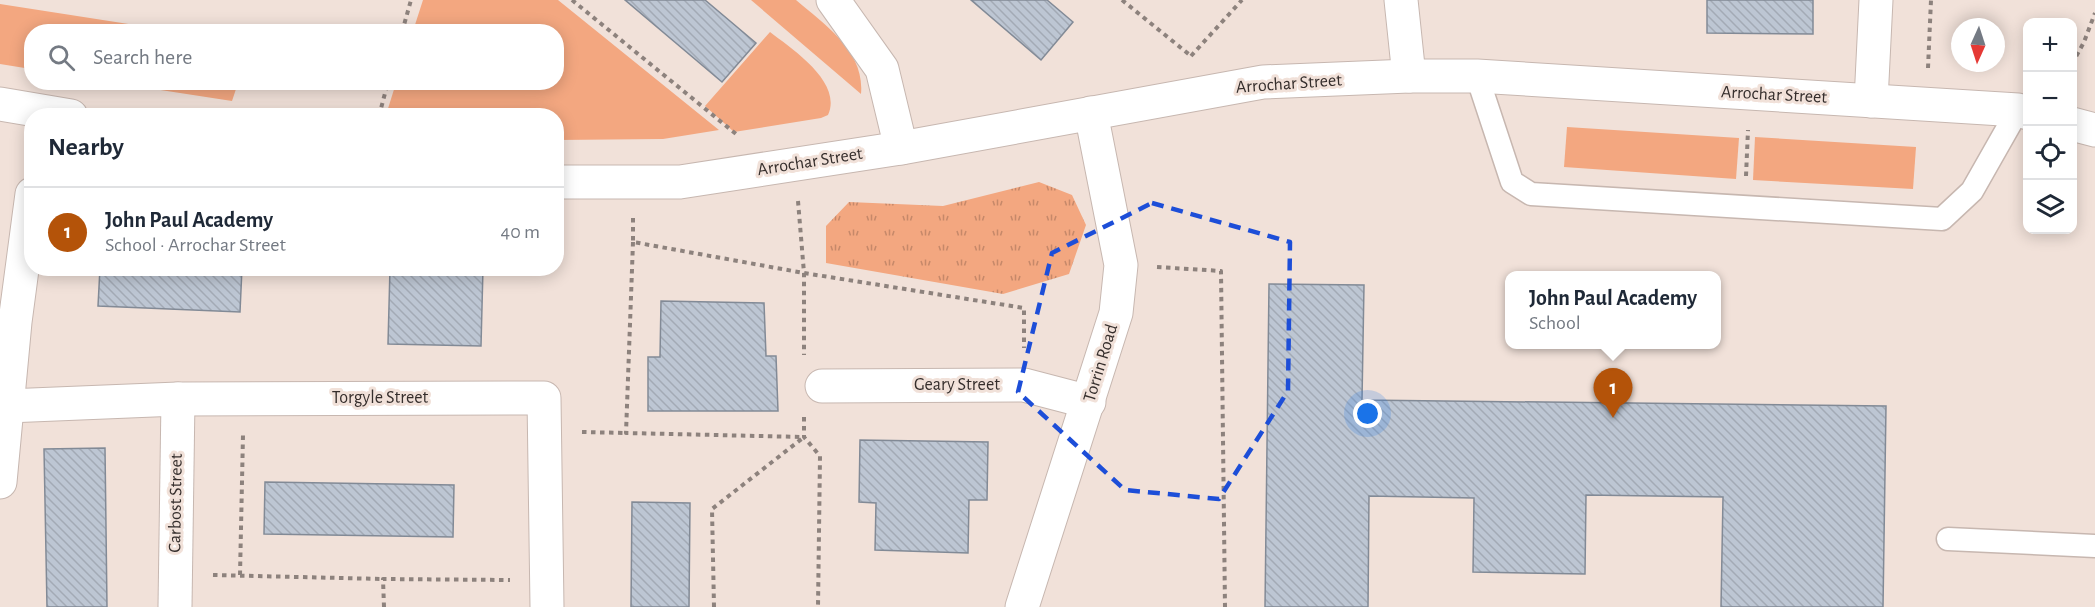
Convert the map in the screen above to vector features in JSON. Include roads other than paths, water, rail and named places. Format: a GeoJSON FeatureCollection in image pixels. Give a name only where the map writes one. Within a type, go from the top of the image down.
{"type":"FeatureCollection","features":[{"type":"Feature","properties":{"kind":"street"},"geometry":{"type":"LineString","coordinates":[[832,0],[882,69],[902,148]]}},
{"type":"Feature","properties":{"kind":"street"},"geometry":{"type":"LineString","coordinates":[[1401,0],[1408,76]]}},
{"type":"Feature","properties":{"kind":"street"},"geometry":{"type":"LineString","coordinates":[[1871,101],[1876,0]]}},
{"type":"Feature","properties":{"kind":"street","name":"Arrochar Street"},"geometry":{"type":"LineString","coordinates":[[564,182],[680,182],[902,148],[1263,82],[1408,76],[1477,76],[2023,112]]}},
{"type":"Feature","properties":{"kind":"street"},"geometry":{"type":"LineString","coordinates":[[0,104],[24,109]]}},
{"type":"Feature","properties":{"kind":"street","name":"Torrin Road"},"geometry":{"type":"LineString","coordinates":[[1022,607],[1116,313],[1121,265],[1090,113]]}},
{"type":"Feature","properties":{"kind":"street"},"geometry":{"type":"LineString","coordinates":[[2077,125],[2095,130]]}},
{"type":"Feature","properties":{"kind":"street"},"geometry":{"type":"LineString","coordinates":[[0,482],[15,322],[24,254]]}},
{"type":"Feature","properties":{"kind":"street","name":"Geary Street"},"geometry":{"type":"LineString","coordinates":[[822,386],[1024,385],[1089,402]]}},
{"type":"Feature","properties":{"kind":"street","name":"Torgyle Street"},"geometry":{"type":"LineString","coordinates":[[7,406],[178,399],[544,398],[547,593]]}},
{"type":"Feature","properties":{"kind":"street","name":"Carbost Street"},"geometry":{"type":"LineString","coordinates":[[175,607],[178,399]]}},
{"type":"Feature","properties":{"kind":"lane"},"geometry":{"type":"LineString","coordinates":[[1477,76],[1512,182],[1531,194],[1942,219],[1972,191],[2023,112]]}},
{"type":"Feature","properties":{"kind":"lane"},"geometry":{"type":"LineString","coordinates":[[1948,539],[2095,546]]}},
{"type":"Feature","properties":{"kind":"place","name":"John Paul Academy"},"geometry":{"type":"Point","coordinates":[1613,418]}}]}
